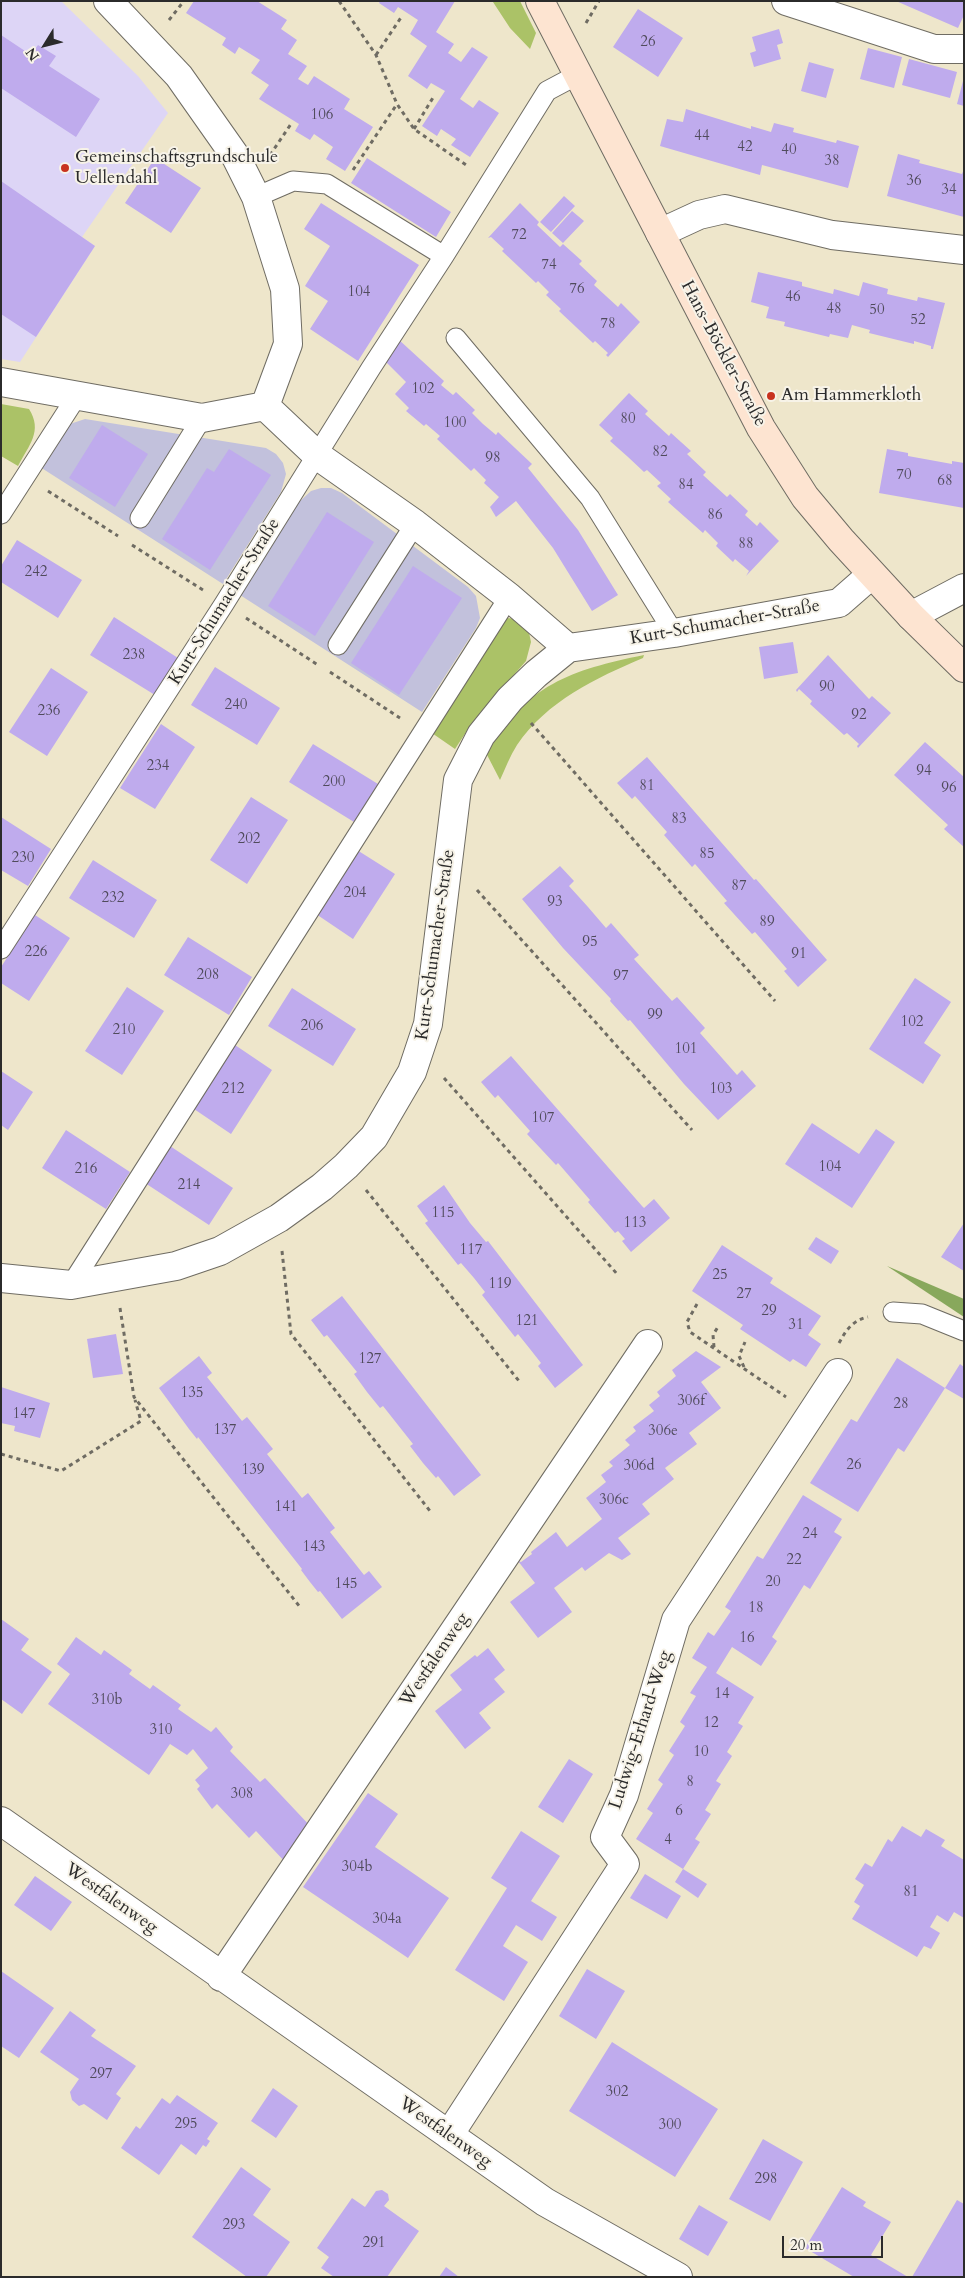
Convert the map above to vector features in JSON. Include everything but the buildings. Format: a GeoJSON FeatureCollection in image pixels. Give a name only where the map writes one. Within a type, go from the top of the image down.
{"type":"FeatureCollection","features":[{"type":"Feature","properties":{"kind":"street"},"geometry":{"type":"LineString","coordinates":[[108,1],[179,76],[236,158],[256,197],[285,289],[288,344],[265,406]]}},
{"type":"Feature","properties":{"kind":"street","name":"Hans-Böckler-Straße"},"geometry":{"type":"LineString","coordinates":[[540,1],[761,428],[805,497],[871,575],[964,668]]}},
{"type":"Feature","properties":{"kind":"street"},"geometry":{"type":"LineString","coordinates":[[786,1],[934,49],[964,49]]}},
{"type":"Feature","properties":{"kind":"street"},"geometry":{"type":"LineString","coordinates":[[660,233],[699,215],[725,209],[832,235],[964,250]]}},
{"type":"Feature","properties":{"kind":"street"},"geometry":{"type":"LineString","coordinates":[[1,382],[202,418],[265,406]]}},
{"type":"Feature","properties":{"kind":"street"},"geometry":{"type":"LineString","coordinates":[[265,406],[318,456],[415,524],[509,597],[568,648]]}},
{"type":"Feature","properties":{"kind":"street","name":"Kurt-Schumacher-Straße"},"geometry":{"type":"LineString","coordinates":[[1,1278],[71,1285],[176,1266],[220,1251],[279,1218],[346,1166],[374,1137],[412,1072],[428,1024],[458,780],[481,734],[510,699],[536,674],[568,648],[674,633],[840,603],[871,575]]}},
{"type":"Feature","properties":{"kind":"street"},"geometry":{"type":"LineString","coordinates":[[910,616],[964,588]]}},
{"type":"Feature","properties":{"kind":"street","name":"Westfalenweg"},"geometry":{"type":"LineString","coordinates":[[221,1976],[648,1344]]}},
{"type":"Feature","properties":{"kind":"street","name":"Ludwig-Erhard-Weg"},"geometry":{"type":"LineString","coordinates":[[449,2135],[625,1864],[604,1837],[624,1795],[676,1620],[838,1373]]}},
{"type":"Feature","properties":{"kind":"street","name":"Westfalenweg"},"geometry":{"type":"LineString","coordinates":[[1,1821],[545,2202],[678,2277]]}},
{"type":"Feature","properties":{"kind":"lane","name":"Kurt-Schumacher-Straße"},"geometry":{"type":"LineString","coordinates":[[1,949],[224,604],[547,91],[579,74]]}},
{"type":"Feature","properties":{"kind":"lane"},"geometry":{"type":"LineString","coordinates":[[256,197],[293,181],[326,184],[444,256]]}},
{"type":"Feature","properties":{"kind":"lane"},"geometry":{"type":"LineString","coordinates":[[456,338],[590,498],[674,633]]}},
{"type":"Feature","properties":{"kind":"lane"},"geometry":{"type":"LineString","coordinates":[[1,514],[77,396]]}},
{"type":"Feature","properties":{"kind":"lane"},"geometry":{"type":"LineString","coordinates":[[140,518],[202,418]]}},
{"type":"Feature","properties":{"kind":"lane"},"geometry":{"type":"LineString","coordinates":[[338,645],[415,524]]}},
{"type":"Feature","properties":{"kind":"lane"},"geometry":{"type":"LineString","coordinates":[[71,1285],[509,597]]}},
{"type":"Feature","properties":{"kind":"lane"},"geometry":{"type":"LineString","coordinates":[[893,1312],[922,1314],[964,1331]]}},
{"type":"Feature","properties":{"kind":"path"},"geometry":{"type":"LineString","coordinates":[[339,1],[376,55],[397,104],[414,129],[490,180]]}},
{"type":"Feature","properties":{"kind":"path"},"geometry":{"type":"LineString","coordinates":[[583,28],[599,1]]}},
{"type":"Feature","properties":{"kind":"path"},"geometry":{"type":"LineString","coordinates":[[376,55],[402,16]]}},
{"type":"Feature","properties":{"kind":"path"},"geometry":{"type":"LineString","coordinates":[[414,129],[434,96]]}},
{"type":"Feature","properties":{"kind":"path"},"geometry":{"type":"LineString","coordinates":[[339,192],[397,104]]}},
{"type":"Feature","properties":{"kind":"path"},"geometry":{"type":"LineString","coordinates":[[510,699],[776,1001]]}},
{"type":"Feature","properties":{"kind":"path"},"geometry":{"type":"LineString","coordinates":[[448,858],[692,1130]]}},
{"type":"Feature","properties":{"kind":"path"},"geometry":{"type":"LineString","coordinates":[[420,1052],[618,1275]]}},
{"type":"Feature","properties":{"kind":"path"},"geometry":{"type":"LineString","coordinates":[[346,1166],[519,1381]]}},
{"type":"Feature","properties":{"kind":"path"},"geometry":{"type":"LineString","coordinates":[[279,1218],[290,1334],[430,1512]]}},
{"type":"Feature","properties":{"kind":"path"},"geometry":{"type":"LineString","coordinates":[[1,1454],[61,1471],[141,1420],[134,1397],[114,1276]]}},
{"type":"Feature","properties":{"kind":"path"},"geometry":{"type":"LineString","coordinates":[[697,1304],[686,1322],[690,1332],[812,1414]]}},
{"type":"Feature","properties":{"kind":"path"},"geometry":{"type":"LineString","coordinates":[[838,1373],[838,1344],[845,1332],[858,1319],[893,1312]]}},
{"type":"Feature","properties":{"kind":"path"},"geometry":{"type":"LineString","coordinates":[[714,1348],[713,1335],[719,1324]]}},
{"type":"Feature","properties":{"kind":"path"},"geometry":{"type":"LineString","coordinates":[[744,1368],[739,1356],[746,1342]]}},
{"type":"Feature","properties":{"kind":"path"},"geometry":{"type":"LineString","coordinates":[[134,1397],[300,1607]]}},
{"type":"Feature","properties":{"kind":"shaded area","name":"Gemeinschaftsgrundschule Uellendahl"},"geometry":{"type":"Polygon","coordinates":[[[1,1],[61,1],[138,76],[168,113],[82,237],[95,246],[20,362],[1,359],[1,1]]]}},
{"type":"Feature","properties":{"kind":"shaded area"},"geometry":{"type":"Polygon","coordinates":[[[85,419],[266,448],[276,454],[283,463],[286,474],[281,492],[223,584],[40,467],[70,424],[85,419]]]}},
{"type":"Feature","properties":{"kind":"shaded area"},"geometry":{"type":"Polygon","coordinates":[[[331,488],[342,493],[468,587],[476,596],[480,618],[476,628],[422,712],[240,595],[298,503],[311,491],[331,488]]]}},
{"type":"Feature","properties":{"kind":"green space"},"geometry":{"type":"Polygon","coordinates":[[[520,1],[536,33],[530,49],[510,28],[493,2],[520,1]]]}},
{"type":"Feature","properties":{"kind":"green space"},"geometry":{"type":"Polygon","coordinates":[[[1,404],[29,409],[35,424],[33,438],[18,466],[1,456],[1,404]]]}},
{"type":"Feature","properties":{"kind":"green space"},"geometry":{"type":"Polygon","coordinates":[[[507,618],[519,619],[528,628],[531,642],[526,661],[472,723],[455,749],[429,731],[497,626],[507,618]]]}},
{"type":"Feature","properties":{"kind":"green space"},"geometry":{"type":"Polygon","coordinates":[[[644,655],[643,658],[574,692],[543,716],[529,729],[517,745],[500,780],[485,751],[518,710],[553,684],[573,675],[594,667],[644,655]]]}},
{"type":"Feature","properties":{"kind":"green space"},"geometry":{"type":"Polygon","coordinates":[[[887,1266],[964,1299],[964,1317],[887,1266]]]}},
{"type":"Feature","properties":{"kind":"place","name":"Gemeinschaftsgrundschule Uellendahl"},"geometry":{"type":"Point","coordinates":[65,168]}},
{"type":"Feature","properties":{"kind":"place","name":"Am Hammerkloth"},"geometry":{"type":"Point","coordinates":[771,396]}}]}
